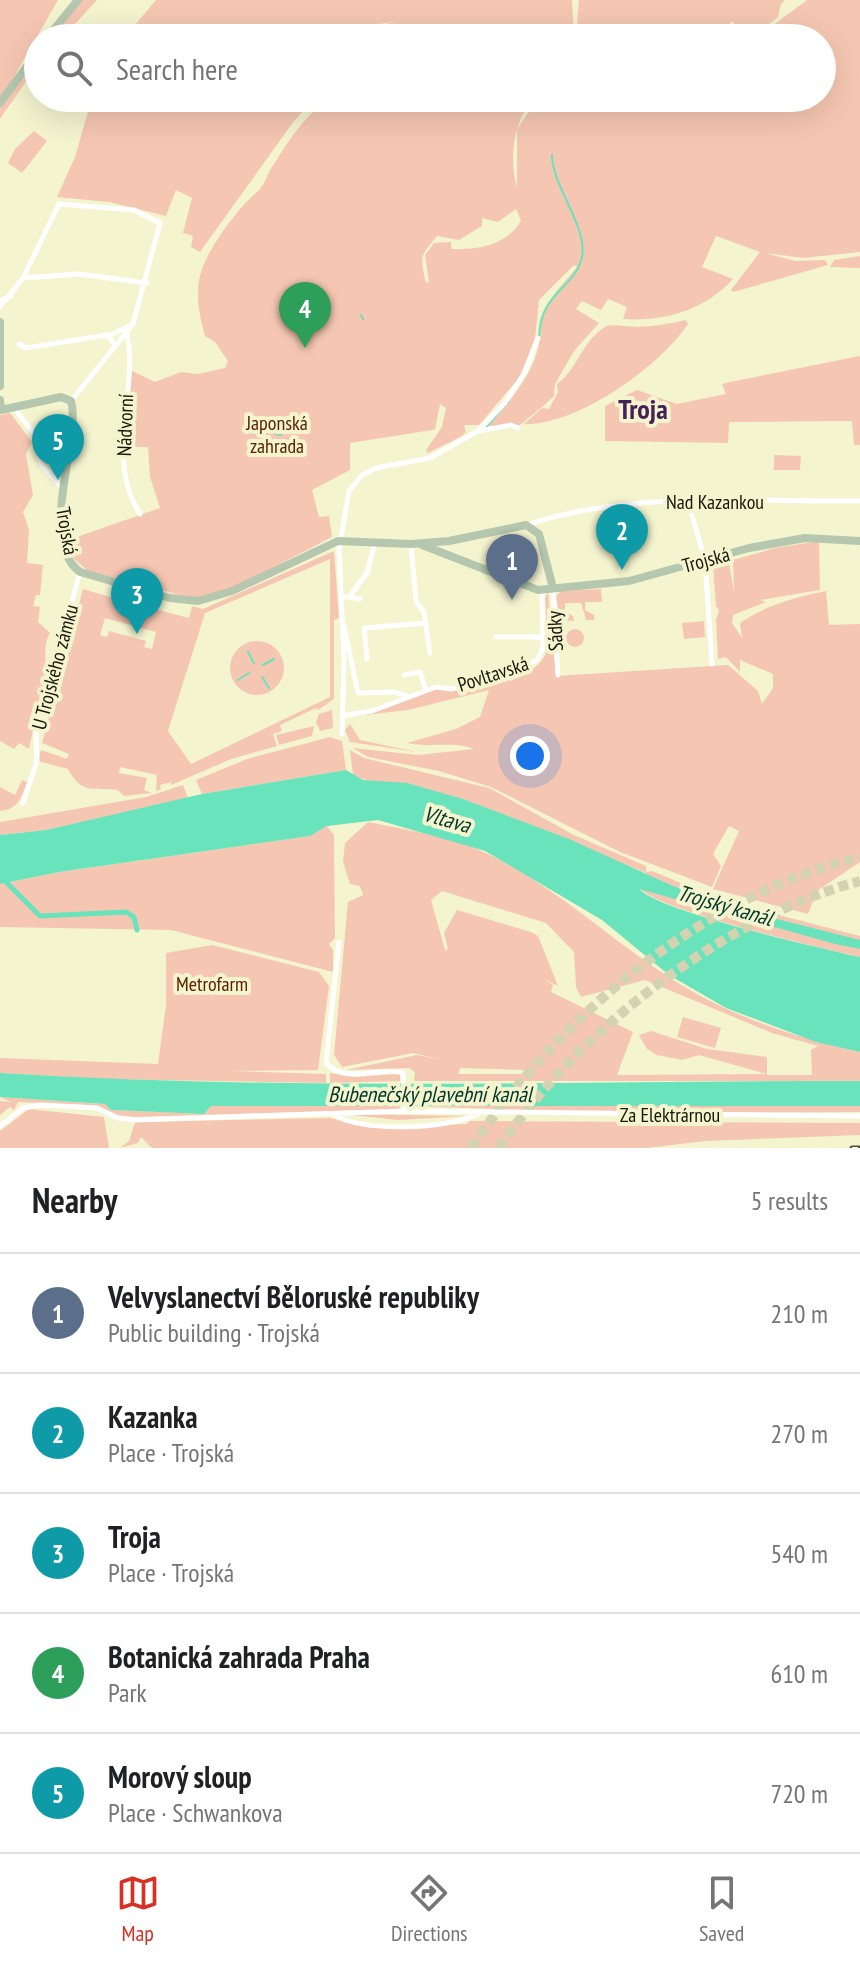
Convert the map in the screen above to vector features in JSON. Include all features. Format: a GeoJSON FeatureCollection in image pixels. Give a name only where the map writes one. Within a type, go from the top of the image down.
{"type":"FeatureCollection","features":[{"type":"Feature","properties":{"kind":"street"},"geometry":{"type":"LineString","coordinates":[[58,24],[75,0]]}},
{"type":"Feature","properties":{"kind":"street"},"geometry":{"type":"LineString","coordinates":[[0,103],[24,70]]}},
{"type":"Feature","properties":{"kind":"street"},"geometry":{"type":"LineString","coordinates":[[0,307],[23,278],[59,204],[112,205],[155,218],[160,223],[147,283],[133,324],[127,334],[114,343],[71,401],[61,397],[0,407]]}},
{"type":"Feature","properties":{"kind":"street"},"geometry":{"type":"LineString","coordinates":[[23,278],[79,274],[147,283]]}},
{"type":"Feature","properties":{"kind":"street"},"geometry":{"type":"LineString","coordinates":[[0,301],[12,295]]}},
{"type":"Feature","properties":{"kind":"street"},"geometry":{"type":"LineString","coordinates":[[0,322],[0,386]]}},
{"type":"Feature","properties":{"kind":"street"},"geometry":{"type":"LineString","coordinates":[[19,344],[25,351],[109,336],[133,324]]}},
{"type":"Feature","properties":{"kind":"street","name":"Nádvorní"},"geometry":{"type":"LineString","coordinates":[[127,334],[124,466],[130,499],[140,514]]}},
{"type":"Feature","properties":{"kind":"street"},"geometry":{"type":"LineString","coordinates":[[109,336],[114,343]]}},
{"type":"Feature","properties":{"kind":"street"},"geometry":{"type":"LineString","coordinates":[[342,734],[341,597],[346,501],[361,476],[389,464],[430,458],[478,431],[512,393],[525,372],[538,338]]}},
{"type":"Feature","properties":{"kind":"street","name":"Trojská"},"geometry":{"type":"LineString","coordinates":[[71,401],[62,488],[65,541],[72,562],[80,572],[170,598],[198,601],[232,591],[319,548],[342,541],[414,544],[449,541],[526,525]]}},
{"type":"Feature","properties":{"kind":"street"},"geometry":{"type":"LineString","coordinates":[[13,407],[34,434],[42,465],[62,488]]}},
{"type":"Feature","properties":{"kind":"street"},"geometry":{"type":"LineString","coordinates":[[478,431],[511,425],[518,428]]}},
{"type":"Feature","properties":{"kind":"street","name":"Nad Kazankou"},"geometry":{"type":"LineString","coordinates":[[526,525],[594,506],[860,501]]}},
{"type":"Feature","properties":{"kind":"street"},"geometry":{"type":"LineString","coordinates":[[688,502],[705,560],[712,664]]}},
{"type":"Feature","properties":{"kind":"street"},"geometry":{"type":"LineString","coordinates":[[526,525],[539,534],[553,588]]}},
{"type":"Feature","properties":{"kind":"street","name":"Trojská"},"geometry":{"type":"LineString","coordinates":[[414,544],[542,590],[629,581],[805,538],[860,541]]}},
{"type":"Feature","properties":{"kind":"street"},"geometry":{"type":"LineString","coordinates":[[445,554],[443,546],[449,541]]}},
{"type":"Feature","properties":{"kind":"street"},"geometry":{"type":"LineString","coordinates":[[349,597],[367,573],[375,542]]}},
{"type":"Feature","properties":{"kind":"street"},"geometry":{"type":"LineString","coordinates":[[414,544],[416,602],[424,612],[430,653]]}},
{"type":"Feature","properties":{"kind":"street","name":"U Trojského zámku"},"geometry":{"type":"LineString","coordinates":[[23,803],[36,762],[36,733],[80,572]]}},
{"type":"Feature","properties":{"kind":"street","name":"Sádky"},"geometry":{"type":"LineString","coordinates":[[553,588],[558,675]]}},
{"type":"Feature","properties":{"kind":"street","name":"Sádky"},"geometry":{"type":"LineString","coordinates":[[496,637],[543,637],[542,590]]}},
{"type":"Feature","properties":{"kind":"street"},"geometry":{"type":"LineString","coordinates":[[341,597],[360,599]]}},
{"type":"Feature","properties":{"kind":"street","name":"Povltavská"},"geometry":{"type":"LineString","coordinates":[[342,622],[347,631],[358,693],[395,692],[410,697]]}},
{"type":"Feature","properties":{"kind":"street"},"geometry":{"type":"LineString","coordinates":[[367,659],[364,628],[426,623]]}},
{"type":"Feature","properties":{"kind":"street","name":"Povltavská"},"geometry":{"type":"LineString","coordinates":[[342,716],[372,711],[426,690],[462,686],[529,666],[542,654],[543,637]]}},
{"type":"Feature","properties":{"kind":"street"},"geometry":{"type":"LineString","coordinates":[[404,675],[420,672],[426,690]]}},
{"type":"Feature","properties":{"kind":"street"},"geometry":{"type":"LineString","coordinates":[[339,942],[327,1064],[345,1073],[398,1071],[406,1076],[406,1110]]}},
{"type":"Feature","properties":{"kind":"street","name":"Za Elektrárnou"},"geometry":{"type":"LineString","coordinates":[[0,1126],[27,1106],[97,1108],[115,1117],[134,1120],[406,1110],[479,1114],[860,1116]]}},
{"type":"Feature","properties":{"kind":"street","name":"Za Elektrárnou"},"geometry":{"type":"LineString","coordinates":[[332,1113],[354,1122],[400,1126],[465,1121],[479,1114]]}},
{"type":"Feature","properties":{"kind":"green space"},"geometry":{"type":"Polygon","coordinates":[[[0,0],[58,0],[44,24],[24,24],[24,59],[0,101],[0,0]]]}},
{"type":"Feature","properties":{"kind":"green space"},"geometry":{"type":"Polygon","coordinates":[[[81,0],[97,0],[75,24],[61,24],[81,0]]]}},
{"type":"Feature","properties":{"kind":"green space"},"geometry":{"type":"Polygon","coordinates":[[[156,0],[572,0],[573,24],[385,24],[397,22],[136,24],[156,0]]]}},
{"type":"Feature","properties":{"kind":"green space"},"geometry":{"type":"Polygon","coordinates":[[[579,0],[785,0],[778,17],[769,24],[734,24],[733,21],[730,24],[577,24],[579,0]]]}},
{"type":"Feature","properties":{"kind":"green space","name":"Japonská zahrada"},"geometry":{"type":"Polygon","coordinates":[[[807,0],[860,0],[860,252],[803,258],[765,253],[795,261],[825,260],[828,265],[733,292],[731,290],[760,252],[716,236],[702,267],[733,279],[722,290],[683,312],[654,318],[623,319],[627,307],[608,299],[601,310],[582,301],[576,309],[599,323],[574,351],[555,384],[554,396],[520,425],[487,426],[532,366],[544,311],[577,267],[574,265],[539,300],[535,339],[519,378],[479,425],[464,425],[466,432],[462,436],[428,453],[426,450],[442,427],[446,408],[440,404],[435,429],[350,443],[350,470],[312,490],[319,517],[329,516],[332,537],[239,585],[195,599],[88,571],[74,559],[68,540],[160,508],[150,477],[148,447],[126,447],[130,444],[127,438],[130,370],[155,382],[181,372],[198,374],[225,368],[228,361],[215,342],[205,336],[201,319],[198,294],[202,269],[226,227],[260,189],[291,139],[313,112],[524,112],[517,129],[529,112],[836,112],[836,24],[775,24],[807,0]],[[517,129],[513,164],[517,188],[517,129]],[[516,209],[498,222],[482,218],[482,226],[459,240],[437,236],[423,256],[426,283],[429,282],[425,255],[434,243],[451,242],[451,249],[471,249],[499,241],[521,221],[516,209]]]}},
{"type":"Feature","properties":{"kind":"green space"},"geometry":{"type":"Polygon","coordinates":[[[24,74],[24,84],[0,119],[0,108],[24,74]]]}},
{"type":"Feature","properties":{"kind":"green space"},"geometry":{"type":"Polygon","coordinates":[[[88,112],[302,112],[200,252],[191,247],[193,236],[183,233],[192,198],[176,190],[166,216],[109,202],[57,197],[75,157],[88,112]]]}},
{"type":"Feature","properties":{"kind":"green space"},"geometry":{"type":"Polygon","coordinates":[[[34,131],[47,141],[22,173],[8,163],[15,149],[34,131]]]}},
{"type":"Feature","properties":{"kind":"green space"},"geometry":{"type":"Polygon","coordinates":[[[860,256],[860,268],[830,267],[834,260],[860,256]]]}},
{"type":"Feature","properties":{"kind":"green space"},"geometry":{"type":"Polygon","coordinates":[[[686,320],[688,324],[658,358],[615,391],[568,415],[524,424],[542,408],[549,409],[558,392],[557,384],[605,327],[663,325],[686,320]]]}},
{"type":"Feature","properties":{"kind":"green space"},"geometry":{"type":"Polygon","coordinates":[[[860,356],[860,445],[854,445],[852,421],[729,422],[728,443],[605,441],[605,406],[637,390],[677,404],[726,394],[722,384],[860,356]]]}},
{"type":"Feature","properties":{"kind":"green space"},"geometry":{"type":"Polygon","coordinates":[[[10,413],[32,442],[26,454],[33,495],[23,512],[29,530],[27,563],[43,565],[40,595],[36,595],[33,606],[40,607],[38,622],[50,633],[29,749],[19,743],[14,749],[0,741],[0,415],[10,413]]]}},
{"type":"Feature","properties":{"kind":"green space"},"geometry":{"type":"Polygon","coordinates":[[[774,455],[801,456],[800,470],[774,470],[774,455]]]}},
{"type":"Feature","properties":{"kind":"green space"},"geometry":{"type":"Polygon","coordinates":[[[819,541],[820,590],[760,600],[766,602],[733,615],[732,623],[742,638],[740,623],[760,611],[826,591],[829,625],[860,624],[860,862],[817,891],[808,914],[713,889],[739,831],[729,826],[713,854],[721,866],[712,887],[620,852],[491,787],[439,771],[368,757],[353,748],[418,755],[474,749],[458,745],[407,743],[456,729],[480,717],[489,690],[408,710],[356,716],[435,690],[447,690],[507,674],[510,681],[537,666],[547,649],[545,598],[548,592],[556,676],[728,665],[758,691],[762,704],[773,688],[773,674],[740,660],[740,672],[726,657],[718,659],[716,620],[719,610],[716,606],[713,565],[729,562],[734,593],[733,560],[775,548],[819,541]]]}},
{"type":"Feature","properties":{"kind":"green space"},"geometry":{"type":"Polygon","coordinates":[[[334,551],[339,618],[334,620],[334,699],[318,710],[316,708],[280,725],[282,731],[273,734],[277,746],[231,759],[171,785],[171,782],[160,785],[161,789],[156,791],[157,775],[120,767],[119,773],[147,778],[144,790],[152,793],[124,796],[118,790],[88,788],[78,783],[68,769],[38,761],[41,750],[67,759],[69,754],[42,743],[83,589],[117,599],[119,593],[132,597],[139,594],[143,600],[156,603],[155,609],[189,618],[192,606],[203,609],[334,551]],[[330,559],[205,613],[168,731],[191,764],[330,697],[330,559]],[[105,618],[100,635],[107,637],[109,631],[146,641],[144,647],[152,649],[156,632],[105,618]]]}},
{"type":"Feature","properties":{"kind":"green space"},"geometry":{"type":"Polygon","coordinates":[[[601,589],[602,602],[585,602],[585,610],[594,615],[594,620],[586,620],[581,603],[565,603],[565,611],[573,616],[574,621],[560,620],[556,596],[561,591],[601,589]]]}},
{"type":"Feature","properties":{"kind":"green space"},"geometry":{"type":"Polygon","coordinates":[[[704,621],[705,637],[684,639],[682,623],[704,621]]]}},
{"type":"Feature","properties":{"kind":"green space"},"geometry":{"type":"Polygon","coordinates":[[[575,629],[582,631],[582,645],[575,647],[568,645],[566,638],[568,631],[575,629]]]}},
{"type":"Feature","properties":{"kind":"green space"},"geometry":{"type":"Polygon","coordinates":[[[257,641],[276,649],[284,668],[276,687],[257,695],[238,687],[230,668],[238,649],[257,641]]]}},
{"type":"Feature","properties":{"kind":"green space"},"geometry":{"type":"Polygon","coordinates":[[[332,710],[333,728],[320,731],[316,722],[319,714],[332,710]]]}},
{"type":"Feature","properties":{"kind":"green space"},"geometry":{"type":"Polygon","coordinates":[[[350,724],[360,740],[417,752],[350,742],[345,730],[350,724]]]}},
{"type":"Feature","properties":{"kind":"green space"},"geometry":{"type":"Polygon","coordinates":[[[314,726],[312,736],[279,745],[276,735],[314,726]]]}},
{"type":"Feature","properties":{"kind":"green space"},"geometry":{"type":"Polygon","coordinates":[[[330,737],[342,741],[346,770],[202,794],[196,780],[250,758],[330,737]]]}},
{"type":"Feature","properties":{"kind":"green space"},"geometry":{"type":"Polygon","coordinates":[[[350,750],[364,758],[489,788],[574,835],[646,866],[646,872],[652,871],[724,901],[860,936],[860,957],[743,928],[677,907],[639,888],[646,873],[463,799],[357,778],[353,775],[350,750]]]}},
{"type":"Feature","properties":{"kind":"green space"},"geometry":{"type":"Polygon","coordinates":[[[22,780],[27,782],[18,802],[0,811],[0,787],[15,795],[22,780]]]}},
{"type":"Feature","properties":{"kind":"green space"},"geometry":{"type":"Polygon","coordinates":[[[183,785],[188,798],[46,830],[0,835],[0,822],[146,797],[183,785]]]}},
{"type":"Feature","properties":{"kind":"green space"},"geometry":{"type":"Polygon","coordinates":[[[368,822],[443,838],[486,853],[538,882],[658,970],[704,998],[769,1026],[860,1052],[860,1081],[414,1081],[415,1072],[409,1068],[346,1070],[417,1055],[439,1059],[413,1053],[342,1067],[334,1055],[348,902],[363,895],[360,886],[350,884],[343,862],[345,843],[368,822]],[[442,891],[431,900],[445,950],[448,949],[444,933],[457,910],[538,936],[558,986],[544,979],[553,985],[551,992],[633,1032],[617,1075],[812,1075],[811,1050],[818,1046],[772,1033],[645,980],[581,997],[576,987],[574,952],[546,923],[442,891]],[[460,1068],[458,1074],[529,1074],[525,1070],[460,1068]]]}},
{"type":"Feature","properties":{"kind":"green space"},"geometry":{"type":"Polygon","coordinates":[[[327,826],[334,835],[335,938],[329,944],[333,950],[333,972],[171,930],[0,927],[0,884],[59,872],[309,836],[327,826]]]}},
{"type":"Feature","properties":{"kind":"green space","name":"Metrofarm"},"geometry":{"type":"Polygon","coordinates":[[[212,945],[319,972],[329,986],[318,1070],[233,1071],[326,1074],[326,1083],[106,1079],[0,1073],[0,1058],[158,1064],[166,1005],[166,953],[212,945]]]}},
{"type":"Feature","properties":{"kind":"green space"},"geometry":{"type":"Polygon","coordinates":[[[683,1017],[721,1028],[715,1048],[677,1037],[683,1017]]]}},
{"type":"Feature","properties":{"kind":"green space"},"geometry":{"type":"Polygon","coordinates":[[[651,1031],[707,1049],[767,1057],[767,1074],[699,1055],[682,1060],[657,1055],[647,1049],[639,1035],[651,1031]]]}},
{"type":"Feature","properties":{"kind":"green space"},"geometry":{"type":"Polygon","coordinates":[[[330,1073],[354,1077],[400,1074],[400,1081],[330,1083],[330,1073]]]}},
{"type":"Feature","properties":{"kind":"green space"},"geometry":{"type":"Polygon","coordinates":[[[0,1097],[105,1104],[111,1110],[204,1114],[211,1106],[400,1106],[399,1109],[136,1117],[117,1115],[89,1105],[18,1102],[14,1110],[10,1107],[0,1115],[0,1101],[11,1102],[0,1097]]]}},
{"type":"Feature","properties":{"kind":"green space"},"geometry":{"type":"Polygon","coordinates":[[[412,1106],[860,1106],[860,1112],[602,1113],[412,1106]]]}},
{"type":"Feature","properties":{"kind":"green space"},"geometry":{"type":"Polygon","coordinates":[[[29,1109],[104,1117],[109,1148],[0,1148],[0,1131],[29,1109]]]}},
{"type":"Feature","properties":{"kind":"green space"},"geometry":{"type":"Polygon","coordinates":[[[342,1114],[468,1116],[398,1120],[342,1114]]]}},
{"type":"Feature","properties":{"kind":"green space"},"geometry":{"type":"Polygon","coordinates":[[[330,1118],[377,1128],[466,1124],[470,1121],[860,1123],[860,1135],[706,1141],[647,1148],[152,1148],[141,1137],[138,1143],[120,1148],[129,1141],[135,1122],[330,1118]]]}},
{"type":"Feature","properties":{"kind":"water"},"geometry":{"type":"Polygon","coordinates":[[[346,770],[363,780],[407,783],[463,799],[569,839],[673,886],[777,919],[860,940],[860,949],[835,944],[639,889],[653,898],[708,918],[860,957],[860,1052],[816,1042],[726,1008],[669,975],[602,920],[485,851],[378,820],[327,826],[310,836],[59,872],[0,884],[0,835],[46,830],[202,794],[346,770]]]}},
{"type":"Feature","properties":{"kind":"water","name":"Bubenečský plavební kanál"},"geometry":{"type":"Polygon","coordinates":[[[0,1073],[107,1079],[322,1083],[860,1081],[860,1106],[211,1106],[204,1114],[111,1110],[105,1104],[0,1097],[0,1073]]]}},
{"type":"Feature","properties":{"kind":"waterway"},"geometry":{"type":"LineString","coordinates":[[539,338],[545,310],[572,277],[582,257],[580,233],[558,180],[552,155]]}},
{"type":"Feature","properties":{"kind":"waterway"},"geometry":{"type":"LineString","coordinates":[[361,315],[363,319]]}},
{"type":"Feature","properties":{"kind":"waterway"},"geometry":{"type":"LineString","coordinates":[[486,427],[509,401]]}},
{"type":"Feature","properties":{"kind":"waterway"},"geometry":{"type":"LineString","coordinates":[[269,432],[281,435]]}},
{"type":"Feature","properties":{"kind":"waterway"},"geometry":{"type":"LineString","coordinates":[[248,652],[254,663]]}},
{"type":"Feature","properties":{"kind":"waterway"},"geometry":{"type":"LineString","coordinates":[[263,665],[274,659]]}},
{"type":"Feature","properties":{"kind":"waterway"},"geometry":{"type":"LineString","coordinates":[[238,680],[249,673]]}},
{"type":"Feature","properties":{"kind":"waterway"},"geometry":{"type":"LineString","coordinates":[[262,677],[269,688]]}},
{"type":"Feature","properties":{"kind":"waterway"},"geometry":{"type":"LineString","coordinates":[[0,876],[40,916],[126,912],[134,917],[137,930]]}},
{"type":"Feature","properties":{"kind":"tunnel"},"geometry":{"type":"LineString","coordinates":[[471,1148],[547,1052],[640,967],[691,931],[745,900],[801,875],[860,857]]}},
{"type":"Feature","properties":{"kind":"tunnel"},"geometry":{"type":"LineString","coordinates":[[499,1148],[569,1062],[657,984],[756,922],[808,898],[860,881]]}},
{"type":"Feature","properties":{"kind":"railway"},"geometry":{"type":"LineString","coordinates":[[852,1148],[860,1148]]}},
{"type":"Feature","properties":{"kind":"place","name":"Botanická zahrada Praha"},"geometry":{"type":"Point","coordinates":[305,348]}},
{"type":"Feature","properties":{"kind":"place","name":"Morový sloup"},"geometry":{"type":"Point","coordinates":[58,480]}},
{"type":"Feature","properties":{"kind":"place","name":"Kazanka"},"geometry":{"type":"Point","coordinates":[622,570]}},
{"type":"Feature","properties":{"kind":"place","name":"Velvyslanectví Běloruské republiky"},"geometry":{"type":"Point","coordinates":[512,600]}},
{"type":"Feature","properties":{"kind":"place","name":"Troja"},"geometry":{"type":"Point","coordinates":[137,634]}},
{"type":"Feature","properties":{"kind":"district","name":"Troja"},"geometry":{"type":"Point","coordinates":[643,408]}},
{"type":"Feature","properties":{"kind":"water label","name":"Vltava"},"geometry":{"type":"Point","coordinates":[447,819]}},
{"type":"Feature","properties":{"kind":"water label","name":"Trojský kanál"},"geometry":{"type":"Point","coordinates":[725,905]}}]}
